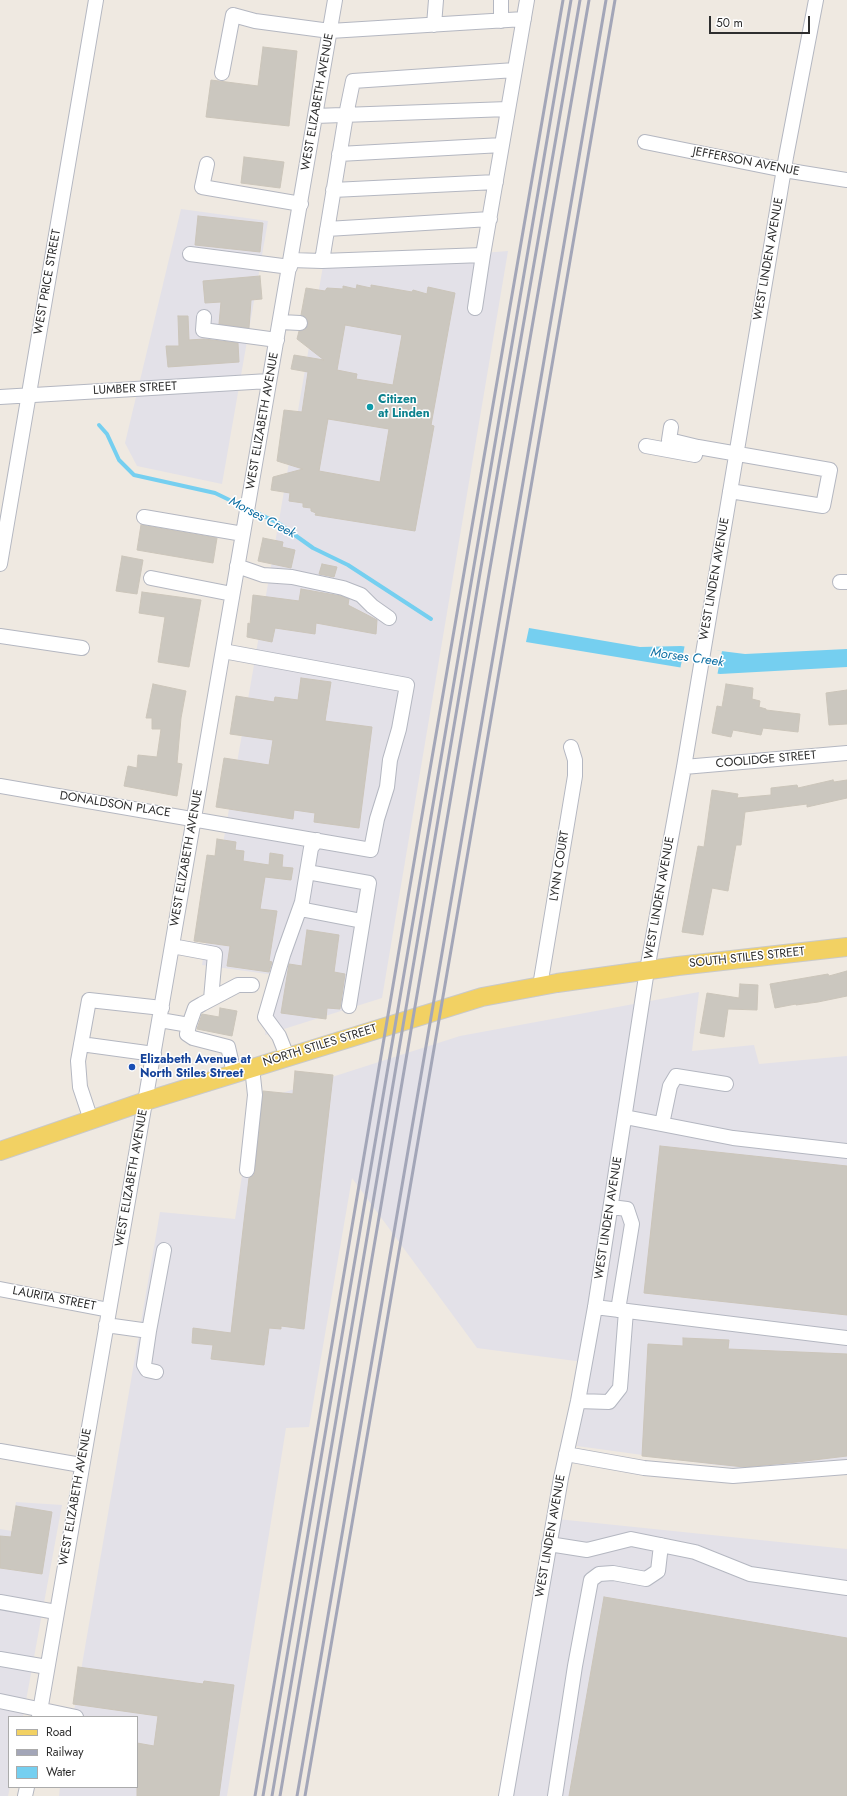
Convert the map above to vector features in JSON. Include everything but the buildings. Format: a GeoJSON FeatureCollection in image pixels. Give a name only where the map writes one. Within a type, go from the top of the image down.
{"type":"FeatureCollection","features":[{"type":"Feature","properties":{"kind":"main road","name":"SOUTH STILES STREET"},"geometry":{"type":"LineString","coordinates":[[647,970],[847,947]]}},
{"type":"Feature","properties":{"kind":"main road","name":"NORTH STILES STREET"},"geometry":{"type":"LineString","coordinates":[[0,1151],[146,1100],[482,997],[540,986],[647,970]]}},
{"type":"Feature","properties":{"kind":"street","name":"WEST PRICE STREET"},"geometry":{"type":"LineString","coordinates":[[0,564],[96,0]]}},
{"type":"Feature","properties":{"kind":"street","name":"WEST ELIZABETH AVENUE"},"geometry":{"type":"LineString","coordinates":[[40,1712],[81,1465],[161,1014],[269,381],[281,322],[335,0]]}},
{"type":"Feature","properties":{"kind":"street"},"geometry":{"type":"LineString","coordinates":[[434,25],[436,0]]}},
{"type":"Feature","properties":{"kind":"street"},"geometry":{"type":"LineString","coordinates":[[501,0],[501,21]]}},
{"type":"Feature","properties":{"kind":"street"},"geometry":{"type":"LineString","coordinates":[[475,308],[527,0]]}},
{"type":"Feature","properties":{"kind":"street","name":"WEST LINDEN AVENUE"},"geometry":{"type":"LineString","coordinates":[[506,1796],[566,1454],[578,1401],[595,1307],[647,970],[684,767],[784,170],[816,0]]}},
{"type":"Feature","properties":{"kind":"street"},"geometry":{"type":"LineString","coordinates":[[222,73],[233,15],[255,21],[330,31],[524,19]]}},
{"type":"Feature","properties":{"kind":"street"},"geometry":{"type":"LineString","coordinates":[[322,261],[339,154],[353,81],[515,70]]}},
{"type":"Feature","properties":{"kind":"street"},"geometry":{"type":"LineString","coordinates":[[316,116],[508,109]]}},
{"type":"Feature","properties":{"kind":"street","name":"JEFFERSON AVENUE"},"geometry":{"type":"LineString","coordinates":[[645,142],[784,170],[847,180]]}},
{"type":"Feature","properties":{"kind":"street"},"geometry":{"type":"LineString","coordinates":[[339,154],[502,145]]}},
{"type":"Feature","properties":{"kind":"street"},"geometry":{"type":"LineString","coordinates":[[207,164],[202,187],[301,204]]}},
{"type":"Feature","properties":{"kind":"street"},"geometry":{"type":"LineString","coordinates":[[333,190],[496,182]]}},
{"type":"Feature","properties":{"kind":"street"},"geometry":{"type":"LineString","coordinates":[[327,228],[490,219]]}},
{"type":"Feature","properties":{"kind":"street"},"geometry":{"type":"LineString","coordinates":[[190,254],[291,264],[322,261],[483,255]]}},
{"type":"Feature","properties":{"kind":"street"},"geometry":{"type":"LineString","coordinates":[[204,317],[203,330],[277,340]]}},
{"type":"Feature","properties":{"kind":"street"},"geometry":{"type":"LineString","coordinates":[[281,322],[300,323]]}},
{"type":"Feature","properties":{"kind":"street","name":"LUMBER STREET"},"geometry":{"type":"LineString","coordinates":[[0,397],[269,381]]}},
{"type":"Feature","properties":{"kind":"street"},"geometry":{"type":"LineString","coordinates":[[671,427],[669,440],[736,458]]}},
{"type":"Feature","properties":{"kind":"street"},"geometry":{"type":"LineString","coordinates":[[646,446],[830,470],[823,506],[730,491]]}},
{"type":"Feature","properties":{"kind":"street"},"geometry":{"type":"LineString","coordinates":[[144,517],[243,534]]}},
{"type":"Feature","properties":{"kind":"street"},"geometry":{"type":"LineString","coordinates":[[237,566],[263,575],[292,578],[343,588],[361,595],[372,606],[389,618]]}},
{"type":"Feature","properties":{"kind":"street"},"geometry":{"type":"LineString","coordinates":[[151,578],[232,594]]}},
{"type":"Feature","properties":{"kind":"street"},"geometry":{"type":"LineString","coordinates":[[0,636],[82,648]]}},
{"type":"Feature","properties":{"kind":"street","name":"DONALDSON PLACE"},"geometry":{"type":"LineString","coordinates":[[0,786],[194,818],[371,850],[377,819],[387,788],[390,760],[398,729],[406,685],[222,651]]}},
{"type":"Feature","properties":{"kind":"street","name":"LYNN COURT"},"geometry":{"type":"LineString","coordinates":[[540,986],[575,776],[575,760],[571,747]]}},
{"type":"Feature","properties":{"kind":"street","name":"COOLIDGE STREET"},"geometry":{"type":"LineString","coordinates":[[684,767],[847,753]]}},
{"type":"Feature","properties":{"kind":"street"},"geometry":{"type":"LineString","coordinates":[[287,1056],[279,1036],[265,1017],[283,955],[300,909],[311,848],[317,840]]}},
{"type":"Feature","properties":{"kind":"street"},"geometry":{"type":"LineString","coordinates":[[307,872],[369,883],[348,1006]]}},
{"type":"Feature","properties":{"kind":"street"},"geometry":{"type":"LineString","coordinates":[[300,909],[362,921]]}},
{"type":"Feature","properties":{"kind":"street"},"geometry":{"type":"LineString","coordinates":[[172,946],[215,954],[211,999]]}},
{"type":"Feature","properties":{"kind":"street"},"geometry":{"type":"LineString","coordinates":[[234,1073],[228,1047],[193,1038],[187,1034],[195,1008],[238,985],[252,985]]}},
{"type":"Feature","properties":{"kind":"street"},"geometry":{"type":"LineString","coordinates":[[91,1120],[80,1087],[78,1061],[88,1000],[161,1014],[189,1025]]}},
{"type":"Feature","properties":{"kind":"street"},"geometry":{"type":"LineString","coordinates":[[81,1044],[154,1054]]}},
{"type":"Feature","properties":{"kind":"street"},"geometry":{"type":"LineString","coordinates":[[247,1170],[255,1095],[252,1067]]}},
{"type":"Feature","properties":{"kind":"street"},"geometry":{"type":"LineString","coordinates":[[662,1124],[670,1086],[676,1076],[726,1084]]}},
{"type":"Feature","properties":{"kind":"street"},"geometry":{"type":"LineString","coordinates":[[625,1117],[733,1138],[847,1150]]}},
{"type":"Feature","properties":{"kind":"street"},"geometry":{"type":"LineString","coordinates":[[578,1401],[609,1402],[620,1388],[622,1311],[632,1224],[627,1209],[611,1207]]}},
{"type":"Feature","properties":{"kind":"street"},"geometry":{"type":"LineString","coordinates":[[156,1372],[147,1370],[144,1364],[164,1250]]}},
{"type":"Feature","properties":{"kind":"street","name":"LAURITA STREET"},"geometry":{"type":"LineString","coordinates":[[0,1289],[109,1310]]}},
{"type":"Feature","properties":{"kind":"street"},"geometry":{"type":"LineString","coordinates":[[595,1307],[847,1338]]}},
{"type":"Feature","properties":{"kind":"street"},"geometry":{"type":"LineString","coordinates":[[106,1324],[149,1331]]}},
{"type":"Feature","properties":{"kind":"street"},"geometry":{"type":"LineString","coordinates":[[0,1450],[81,1465]]}},
{"type":"Feature","properties":{"kind":"street"},"geometry":{"type":"LineString","coordinates":[[566,1454],[644,1468],[733,1476],[847,1466]]}},
{"type":"Feature","properties":{"kind":"street"},"geometry":{"type":"LineString","coordinates":[[550,1544],[587,1550],[631,1539],[695,1552],[750,1574],[847,1588]]}},
{"type":"Feature","properties":{"kind":"street"},"geometry":{"type":"LineString","coordinates":[[555,1796],[575,1666],[591,1580],[599,1574],[614,1573],[646,1579],[658,1571],[661,1545]]}},
{"type":"Feature","properties":{"kind":"street"},"geometry":{"type":"LineString","coordinates":[[0,1602],[56,1612]]}},
{"type":"Feature","properties":{"kind":"street"},"geometry":{"type":"LineString","coordinates":[[0,1659],[47,1667]]}},
{"type":"Feature","properties":{"kind":"street"},"geometry":{"type":"LineString","coordinates":[[0,1701],[40,1712],[70,1716]]}},
{"type":"Feature","properties":{"kind":"shaded area"},"geometry":{"type":"Polygon","coordinates":[[[181,209],[268,221],[222,484],[137,466],[125,443],[181,209]]]}},
{"type":"Feature","properties":{"kind":"shaded area"},"geometry":{"type":"Polygon","coordinates":[[[508,251],[382,998],[265,1035],[275,975],[202,965],[323,266],[508,251]]]}},
{"type":"Feature","properties":{"kind":"shaded area"},"geometry":{"type":"Polygon","coordinates":[[[699,992],[692,1051],[754,1045],[759,1064],[847,1056],[847,1466],[759,1471],[577,1446],[591,1363],[477,1348],[352,1178],[309,1427],[286,1428],[227,1796],[59,1796],[60,1788],[138,1788],[138,1716],[73,1716],[160,1212],[235,1219],[254,1102],[460,1036],[699,992]]]}},
{"type":"Feature","properties":{"kind":"shaded area"},"geometry":{"type":"Polygon","coordinates":[[[16,1502],[62,1505],[23,1716],[8,1716],[8,1788],[10,1788],[8,1796],[0,1796],[0,1529],[12,1531],[16,1502]]]}},
{"type":"Feature","properties":{"kind":"shaded area"},"geometry":{"type":"Polygon","coordinates":[[[557,1519],[847,1549],[847,1796],[508,1796],[557,1519]]]}},
{"type":"Feature","properties":{"kind":"water"},"geometry":{"type":"Polygon","coordinates":[[[529,628],[640,647],[681,646],[745,654],[847,649],[847,667],[720,674],[526,642],[529,628]]]}},
{"type":"Feature","properties":{"kind":"pier"},"geometry":{"type":"Polygon","coordinates":[[[685,644],[722,651],[717,676],[680,670],[685,644]]]}},
{"type":"Feature","properties":{"kind":"waterway","name":"Morses Creek"},"geometry":{"type":"LineString","coordinates":[[99,425],[107,434],[119,460],[134,475],[215,493],[244,507]]}},
{"type":"Feature","properties":{"kind":"waterway","name":"Morses Creek"},"geometry":{"type":"LineString","coordinates":[[251,510],[278,523],[313,548],[348,565],[431,619]]}},
{"type":"Feature","properties":{"kind":"railway"},"geometry":{"type":"LineString","coordinates":[[255,1796],[563,0]]}},
{"type":"Feature","properties":{"kind":"railway"},"geometry":{"type":"LineString","coordinates":[[263,1796],[571,0]]}},
{"type":"Feature","properties":{"kind":"railway"},"geometry":{"type":"LineString","coordinates":[[272,1796],[480,573],[580,0]]}},
{"type":"Feature","properties":{"kind":"railway"},"geometry":{"type":"LineString","coordinates":[[280,1796],[489,574],[589,0]]}},
{"type":"Feature","properties":{"kind":"railway"},"geometry":{"type":"LineString","coordinates":[[297,1796],[606,0]]}},
{"type":"Feature","properties":{"kind":"railway"},"geometry":{"type":"LineString","coordinates":[[305,1796],[615,0]]}},
{"type":"Feature","properties":{"kind":"place","name":"Citizen at Linden"},"geometry":{"type":"Point","coordinates":[370,407]}},
{"type":"Feature","properties":{"kind":"place","name":"Elizabeth Avenue at North Stiles Street"},"geometry":{"type":"Point","coordinates":[132,1067]}}]}
